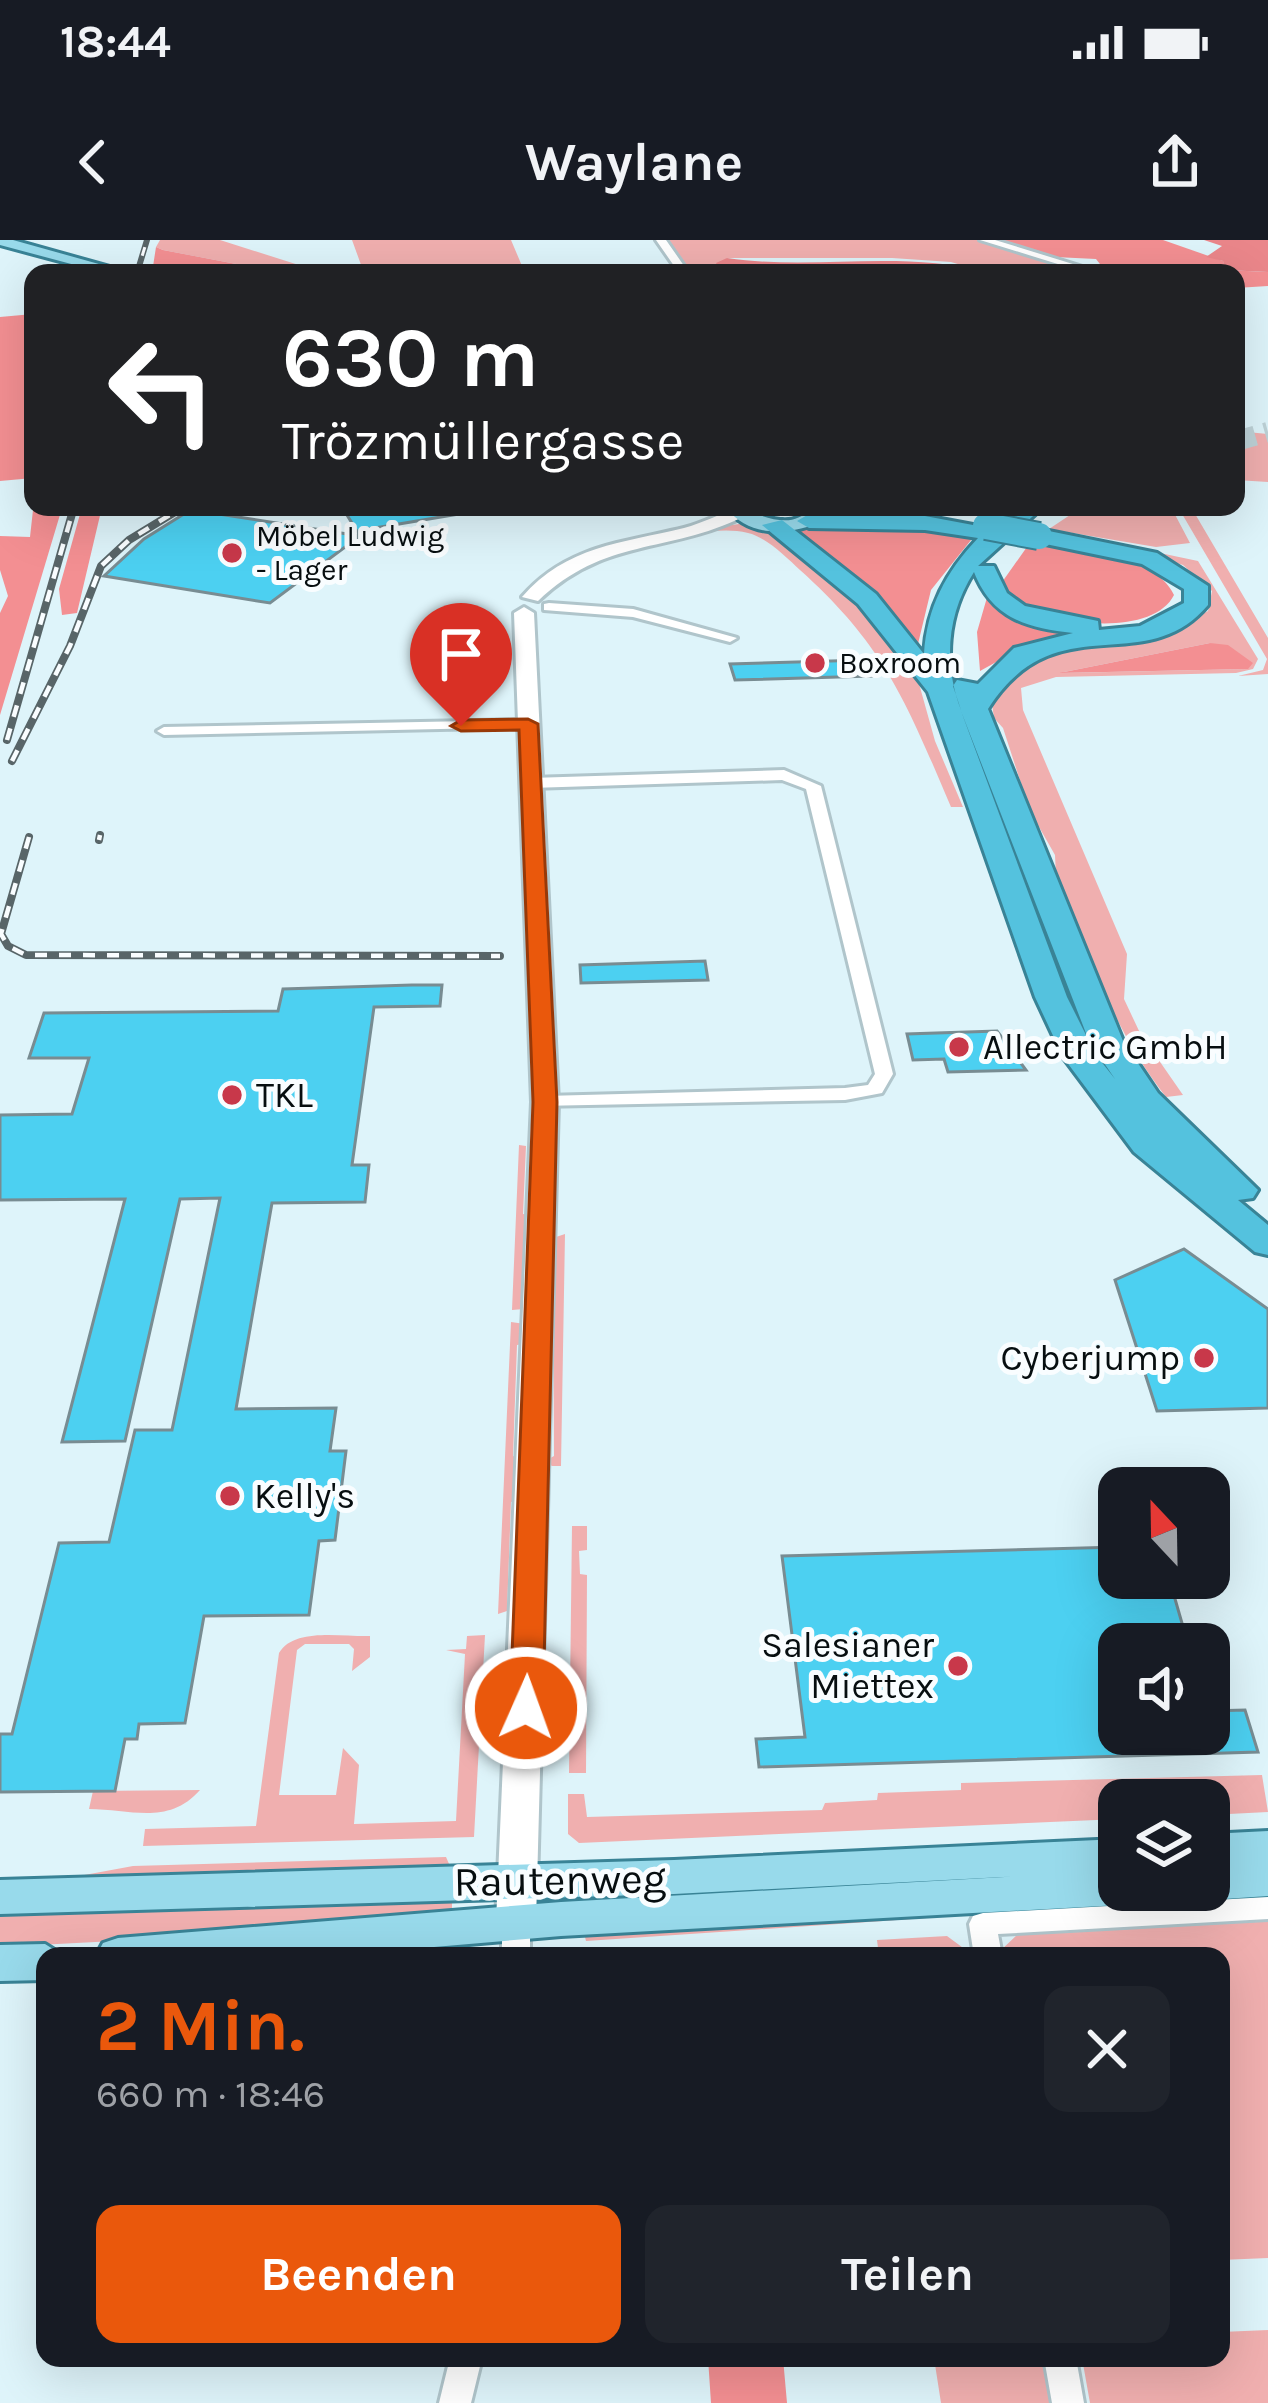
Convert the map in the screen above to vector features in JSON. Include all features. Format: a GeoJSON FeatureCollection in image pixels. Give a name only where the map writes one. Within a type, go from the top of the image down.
{"type":"FeatureCollection","features":[{"type":"Feature","properties":{"kind":"highway"},"geometry":{"type":"LineString","coordinates":[[841,516],[1036,538],[1162,563],[1196,586],[1196,605],[1158,626],[1063,641],[1015,657],[989,678],[974,710]]}},
{"type":"Feature","properties":{"kind":"highway"},"geometry":{"type":"LineString","coordinates":[[1021,516],[981,547],[953,582],[937,619],[933,643],[940,689],[1051,997],[1080,1057],[1147,1144],[1268,1244]]}},
{"type":"Feature","properties":{"kind":"highway"},"geometry":{"type":"LineString","coordinates":[[1048,516],[1020,536],[986,572],[967,608],[960,644],[974,710],[1106,1041],[1173,1130],[1268,1211]]}},
{"type":"Feature","properties":{"kind":"highway"},"geometry":{"type":"LineString","coordinates":[[751,517],[854,586],[905,643],[924,679],[940,689]]}},
{"type":"Feature","properties":{"kind":"highway"},"geometry":{"type":"LineString","coordinates":[[986,572],[1003,603],[1062,624],[1131,624],[1168,614],[1181,602],[1179,585],[1153,567],[1036,538]]}},
{"type":"Feature","properties":{"kind":"main road"},"geometry":{"type":"LineString","coordinates":[[26,240],[111,264]]}},
{"type":"Feature","properties":{"kind":"main road"},"geometry":{"type":"LineString","coordinates":[[0,242],[87,264]]}},
{"type":"Feature","properties":{"kind":"main road"},"geometry":{"type":"LineString","coordinates":[[1230,1849],[1268,1846]]}},
{"type":"Feature","properties":{"kind":"main road","name":"Rautenweg"},"geometry":{"type":"LineString","coordinates":[[218,1947],[1098,1857]]}},
{"type":"Feature","properties":{"kind":"main road"},"geometry":{"type":"LineString","coordinates":[[1230,1881],[1268,1879]]}},
{"type":"Feature","properties":{"kind":"main road","name":"Rautenweg"},"geometry":{"type":"LineString","coordinates":[[0,1897],[517,1920],[1098,1889]]}},
{"type":"Feature","properties":{"kind":"main road"},"geometry":{"type":"LineString","coordinates":[[0,1964],[36,1962]]}},
{"type":"Feature","properties":{"kind":"street"},"geometry":{"type":"LineString","coordinates":[[985,240],[1066,264]]}},
{"type":"Feature","properties":{"kind":"street"},"geometry":{"type":"LineString","coordinates":[[517,1920],[545,1102],[528,724],[535,606],[554,574],[601,550],[751,517]]}},
{"type":"Feature","properties":{"kind":"street"},"geometry":{"type":"LineString","coordinates":[[535,606],[633,613],[730,638]]}},
{"type":"Feature","properties":{"kind":"street"},"geometry":{"type":"LineString","coordinates":[[164,731],[528,724]]}},
{"type":"Feature","properties":{"kind":"street"},"geometry":{"type":"LineString","coordinates":[[531,783],[784,776],[813,786],[884,1074],[875,1089],[844,1094],[545,1102]]}},
{"type":"Feature","properties":{"kind":"street"},"geometry":{"type":"LineString","coordinates":[[986,1947],[982,1924],[1268,1908]]}},
{"type":"Feature","properties":{"kind":"street"},"geometry":{"type":"LineString","coordinates":[[455,2403],[464,2367]]}},
{"type":"Feature","properties":{"kind":"street"},"geometry":{"type":"LineString","coordinates":[[1062,2367],[1068,2403]]}},
{"type":"Feature","properties":{"kind":"shaded area"},"geometry":{"type":"Polygon","coordinates":[[[160,240],[220,240],[296,264],[236,264],[156,247],[160,240]]]}},
{"type":"Feature","properties":{"kind":"shaded area"},"geometry":{"type":"Polygon","coordinates":[[[352,240],[511,240],[521,264],[361,264],[352,240]]]}},
{"type":"Feature","properties":{"kind":"shaded area"},"geometry":{"type":"Polygon","coordinates":[[[666,240],[979,240],[1060,264],[727,258],[725,264],[681,264],[666,240]]]}},
{"type":"Feature","properties":{"kind":"shaded area"},"geometry":{"type":"Polygon","coordinates":[[[995,240],[1163,240],[1224,264],[1100,264],[1096,259],[1055,257],[995,240]]]}},
{"type":"Feature","properties":{"kind":"shaded area"},"geometry":{"type":"Polygon","coordinates":[[[1204,240],[1268,240],[1268,272],[1245,271],[1245,264],[1224,264],[1206,257],[1222,246],[1204,240]]]}},
{"type":"Feature","properties":{"kind":"shaded area"},"geometry":{"type":"Polygon","coordinates":[[[156,247],[237,264],[153,264],[156,247]]]}},
{"type":"Feature","properties":{"kind":"shaded area"},"geometry":{"type":"Polygon","coordinates":[[[727,258],[940,264],[716,264],[727,258]]]}},
{"type":"Feature","properties":{"kind":"shaded area"},"geometry":{"type":"Polygon","coordinates":[[[1245,271],[1268,272],[1268,286],[1245,287],[1245,271]]]}},
{"type":"Feature","properties":{"kind":"shaded area"},"geometry":{"type":"Polygon","coordinates":[[[24,315],[24,479],[0,481],[0,317],[24,315]]]}},
{"type":"Feature","properties":{"kind":"shaded area"},"geometry":{"type":"Polygon","coordinates":[[[1245,432],[1268,434],[1268,482],[1245,481],[1245,432]]]}},
{"type":"Feature","properties":{"kind":"shaded area"},"geometry":{"type":"Polygon","coordinates":[[[32,516],[60,516],[0,715],[0,613],[8,596],[0,570],[0,536],[30,537],[32,516]]]}},
{"type":"Feature","properties":{"kind":"shaded area"},"geometry":{"type":"Polygon","coordinates":[[[79,516],[100,516],[77,613],[62,615],[59,589],[79,516]]]}},
{"type":"Feature","properties":{"kind":"shaded area"},"geometry":{"type":"Polygon","coordinates":[[[1068,516],[1176,516],[1190,543],[1156,547],[1049,529],[1068,516]]]}},
{"type":"Feature","properties":{"kind":"shaded area"},"geometry":{"type":"Polygon","coordinates":[[[1183,516],[1196,516],[1268,638],[1268,674],[1238,676],[1263,670],[1267,659],[1183,516]]]}},
{"type":"Feature","properties":{"kind":"shaded area"},"geometry":{"type":"Polygon","coordinates":[[[739,524],[785,538],[806,552],[896,644],[892,649],[918,680],[935,741],[963,807],[951,807],[907,707],[874,652],[829,598],[782,554],[755,535],[737,531],[657,542],[670,534],[739,524]]]}},
{"type":"Feature","properties":{"kind":"shaded area"},"geometry":{"type":"Polygon","coordinates":[[[933,527],[975,535],[931,590],[917,648],[789,528],[933,527]]]}},
{"type":"Feature","properties":{"kind":"shaded area"},"geometry":{"type":"Polygon","coordinates":[[[1029,544],[1130,562],[1164,581],[1174,595],[1161,610],[1115,623],[1088,623],[1034,610],[1000,585],[1029,544]]]}},
{"type":"Feature","properties":{"kind":"shaded area"},"geometry":{"type":"Polygon","coordinates":[[[1117,544],[1198,561],[1258,659],[1253,669],[1056,677],[1021,688],[1023,710],[1127,954],[1124,999],[1140,1033],[1183,1095],[1166,1097],[1131,1045],[1091,962],[1056,876],[1055,855],[1030,811],[1003,728],[994,718],[991,697],[1030,656],[1179,626],[1208,611],[1212,591],[1183,565],[1117,544]],[[1210,643],[1063,673],[1248,669],[1210,643]]]}},
{"type":"Feature","properties":{"kind":"shaded area"},"geometry":{"type":"Polygon","coordinates":[[[988,594],[1073,627],[1109,631],[1007,656],[980,671],[977,632],[988,594]]]}},
{"type":"Feature","properties":{"kind":"shaded area"},"geometry":{"type":"Polygon","coordinates":[[[1210,643],[1228,645],[1253,663],[1248,669],[1059,673],[1210,643]]]}},
{"type":"Feature","properties":{"kind":"shaded area"},"geometry":{"type":"Polygon","coordinates":[[[519,1145],[526,1146],[523,1214],[529,1215],[524,1309],[512,1310],[519,1145]]]}},
{"type":"Feature","properties":{"kind":"shaded area"},"geometry":{"type":"Polygon","coordinates":[[[565,1234],[561,1466],[552,1466],[545,1461],[554,1456],[553,1238],[565,1234]]]}},
{"type":"Feature","properties":{"kind":"shaded area"},"geometry":{"type":"Polygon","coordinates":[[[511,1322],[525,1324],[524,1344],[517,1345],[513,1456],[520,1458],[517,1501],[511,1502],[507,1611],[498,1614],[511,1322]]]}},
{"type":"Feature","properties":{"kind":"shaded area"},"geometry":{"type":"Polygon","coordinates":[[[572,1526],[587,1526],[587,1550],[579,1551],[580,1574],[587,1575],[586,1773],[569,1773],[572,1526]]]}},
{"type":"Feature","properties":{"kind":"shaded area"},"geometry":{"type":"Polygon","coordinates":[[[485,1635],[474,1837],[143,1846],[145,1829],[256,1826],[279,1653],[307,1636],[370,1636],[370,1657],[352,1671],[354,1649],[349,1644],[305,1644],[297,1650],[279,1795],[336,1795],[343,1748],[359,1765],[354,1824],[456,1821],[465,1654],[446,1650],[466,1649],[467,1636],[485,1635]]]}},
{"type":"Feature","properties":{"kind":"shaded area"},"geometry":{"type":"Polygon","coordinates":[[[1262,1775],[1268,1812],[1230,1814],[1230,1779],[1112,1779],[1262,1775]]]}},
{"type":"Feature","properties":{"kind":"shaded area"},"geometry":{"type":"Polygon","coordinates":[[[1098,1779],[1098,1820],[579,1843],[568,1834],[568,1794],[584,1794],[587,1817],[822,1810],[825,1803],[877,1800],[878,1793],[961,1790],[961,1783],[1098,1779]]]}},
{"type":"Feature","properties":{"kind":"shaded area"},"geometry":{"type":"Polygon","coordinates":[[[200,1790],[162,1812],[89,1809],[93,1791],[200,1790]]]}},
{"type":"Feature","properties":{"kind":"shaded area"},"geometry":{"type":"Polygon","coordinates":[[[446,1857],[453,1873],[52,1881],[133,1866],[446,1857]]]}},
{"type":"Feature","properties":{"kind":"shaded area"},"geometry":{"type":"Polygon","coordinates":[[[452,1893],[452,1912],[191,1937],[0,1947],[0,1910],[452,1893]]]}},
{"type":"Feature","properties":{"kind":"shaded area"},"geometry":{"type":"Polygon","coordinates":[[[1098,1904],[586,1941],[584,1933],[1098,1904]]]}},
{"type":"Feature","properties":{"kind":"shaded area"},"geometry":{"type":"Polygon","coordinates":[[[1268,1918],[1268,2258],[1230,2260],[1230,1947],[1004,1947],[1019,1933],[1268,1918]]]}},
{"type":"Feature","properties":{"kind":"shaded area"},"geometry":{"type":"Polygon","coordinates":[[[947,1936],[962,1947],[878,1947],[877,1940],[947,1936]]]}},
{"type":"Feature","properties":{"kind":"shaded area"},"geometry":{"type":"Polygon","coordinates":[[[1268,2330],[1268,2403],[1090,2403],[1084,2367],[1230,2367],[1230,2332],[1268,2330]]]}},
{"type":"Feature","properties":{"kind":"shaded area"},"geometry":{"type":"Polygon","coordinates":[[[709,2367],[784,2367],[787,2403],[711,2403],[709,2367]]]}},
{"type":"Feature","properties":{"kind":"shaded area"},"geometry":{"type":"Polygon","coordinates":[[[935,2367],[1046,2367],[1052,2403],[941,2403],[935,2367]]]}},
{"type":"Feature","properties":{"kind":"building","name":"Möbel Ludwig - Lager"},"geometry":{"type":"Polygon","coordinates":[[[181,516],[232,516],[360,536],[270,603],[104,576],[144,539],[181,516]]]}},
{"type":"Feature","properties":{"kind":"building"},"geometry":{"type":"Polygon","coordinates":[[[348,516],[447,516],[369,529],[360,536],[348,516]]]}},
{"type":"Feature","properties":{"kind":"building","name":"Boxroom"},"geometry":{"type":"Polygon","coordinates":[[[865,660],[871,676],[735,680],[730,664],[865,660]]]}},
{"type":"Feature","properties":{"kind":"building"},"geometry":{"type":"Polygon","coordinates":[[[705,961],[708,980],[581,983],[580,965],[705,961]]]}},
{"type":"Feature","properties":{"kind":"building"},"geometry":{"type":"Polygon","coordinates":[[[442,985],[440,1006],[374,1007],[352,1165],[369,1165],[365,1202],[272,1203],[236,1409],[336,1408],[330,1451],[346,1451],[335,1540],[319,1541],[309,1615],[204,1616],[185,1723],[139,1724],[137,1739],[125,1739],[115,1791],[0,1792],[0,1734],[12,1734],[59,1543],[109,1542],[135,1430],[172,1430],[220,1198],[180,1199],[125,1441],[62,1442],[125,1199],[0,1200],[0,1115],[72,1114],[89,1058],[29,1058],[44,1013],[278,1011],[283,989],[442,985]]]}},
{"type":"Feature","properties":{"kind":"building","name":"Allectric GmbH"},"geometry":{"type":"Polygon","coordinates":[[[997,1031],[1026,1070],[948,1072],[944,1059],[913,1060],[907,1034],[997,1031]]]}},
{"type":"Feature","properties":{"kind":"building","name":"Cyberjump"},"geometry":{"type":"Polygon","coordinates":[[[1184,1249],[1268,1309],[1268,1408],[1157,1411],[1115,1280],[1184,1249]]]}},
{"type":"Feature","properties":{"kind":"building","name":"Salesianer Miettex"},"geometry":{"type":"Polygon","coordinates":[[[1098,1548],[1098,1599],[1175,1599],[1182,1623],[1098,1623],[1098,1755],[1158,1755],[759,1767],[756,1739],[805,1737],[782,1556],[1098,1548]]]}},
{"type":"Feature","properties":{"kind":"building","name":"Salesianer Miettex"},"geometry":{"type":"Polygon","coordinates":[[[1230,1710],[1245,1710],[1258,1752],[1230,1753],[1230,1710]]]}},
{"type":"Feature","properties":{"kind":"tunnel"},"geometry":{"type":"LineString","coordinates":[[1245,438],[1268,432]]}},
{"type":"Feature","properties":{"kind":"railway"},"geometry":{"type":"LineString","coordinates":[[140,264],[147,240]]}},
{"type":"Feature","properties":{"kind":"railway"},"geometry":{"type":"LineString","coordinates":[[7,740],[71,516]]}},
{"type":"Feature","properties":{"kind":"railway"},"geometry":{"type":"LineString","coordinates":[[12,761],[70,646],[101,566],[129,540],[168,516]]}},
{"type":"Feature","properties":{"kind":"railway"},"geometry":{"type":"LineString","coordinates":[[99,840],[100,835]]}},
{"type":"Feature","properties":{"kind":"railway"},"geometry":{"type":"LineString","coordinates":[[29,837],[1,934],[8,946],[26,955],[500,956]]}},
{"type":"Feature","properties":{"kind":"place","name":"Möbel Ludwig - Lager"},"geometry":{"type":"Point","coordinates":[232,553]}},
{"type":"Feature","properties":{"kind":"place","name":"Boxroom"},"geometry":{"type":"Point","coordinates":[815,663]}},
{"type":"Feature","properties":{"kind":"place","name":"Allectric GmbH"},"geometry":{"type":"Point","coordinates":[959,1047]}},
{"type":"Feature","properties":{"kind":"place","name":"TKL"},"geometry":{"type":"Point","coordinates":[232,1095]}},
{"type":"Feature","properties":{"kind":"place","name":"Cyberjump"},"geometry":{"type":"Point","coordinates":[1204,1358]}},
{"type":"Feature","properties":{"kind":"place","name":"Kelly's"},"geometry":{"type":"Point","coordinates":[230,1496]}},
{"type":"Feature","properties":{"kind":"place","name":"Salesianer Miettex"},"geometry":{"type":"Point","coordinates":[958,1666]}},
{"type":"Feature","properties":{"kind":"route"},"geometry":{"type":"LineString","coordinates":[[461,726],[528,724],[545,1102],[526,1708]]}}]}
